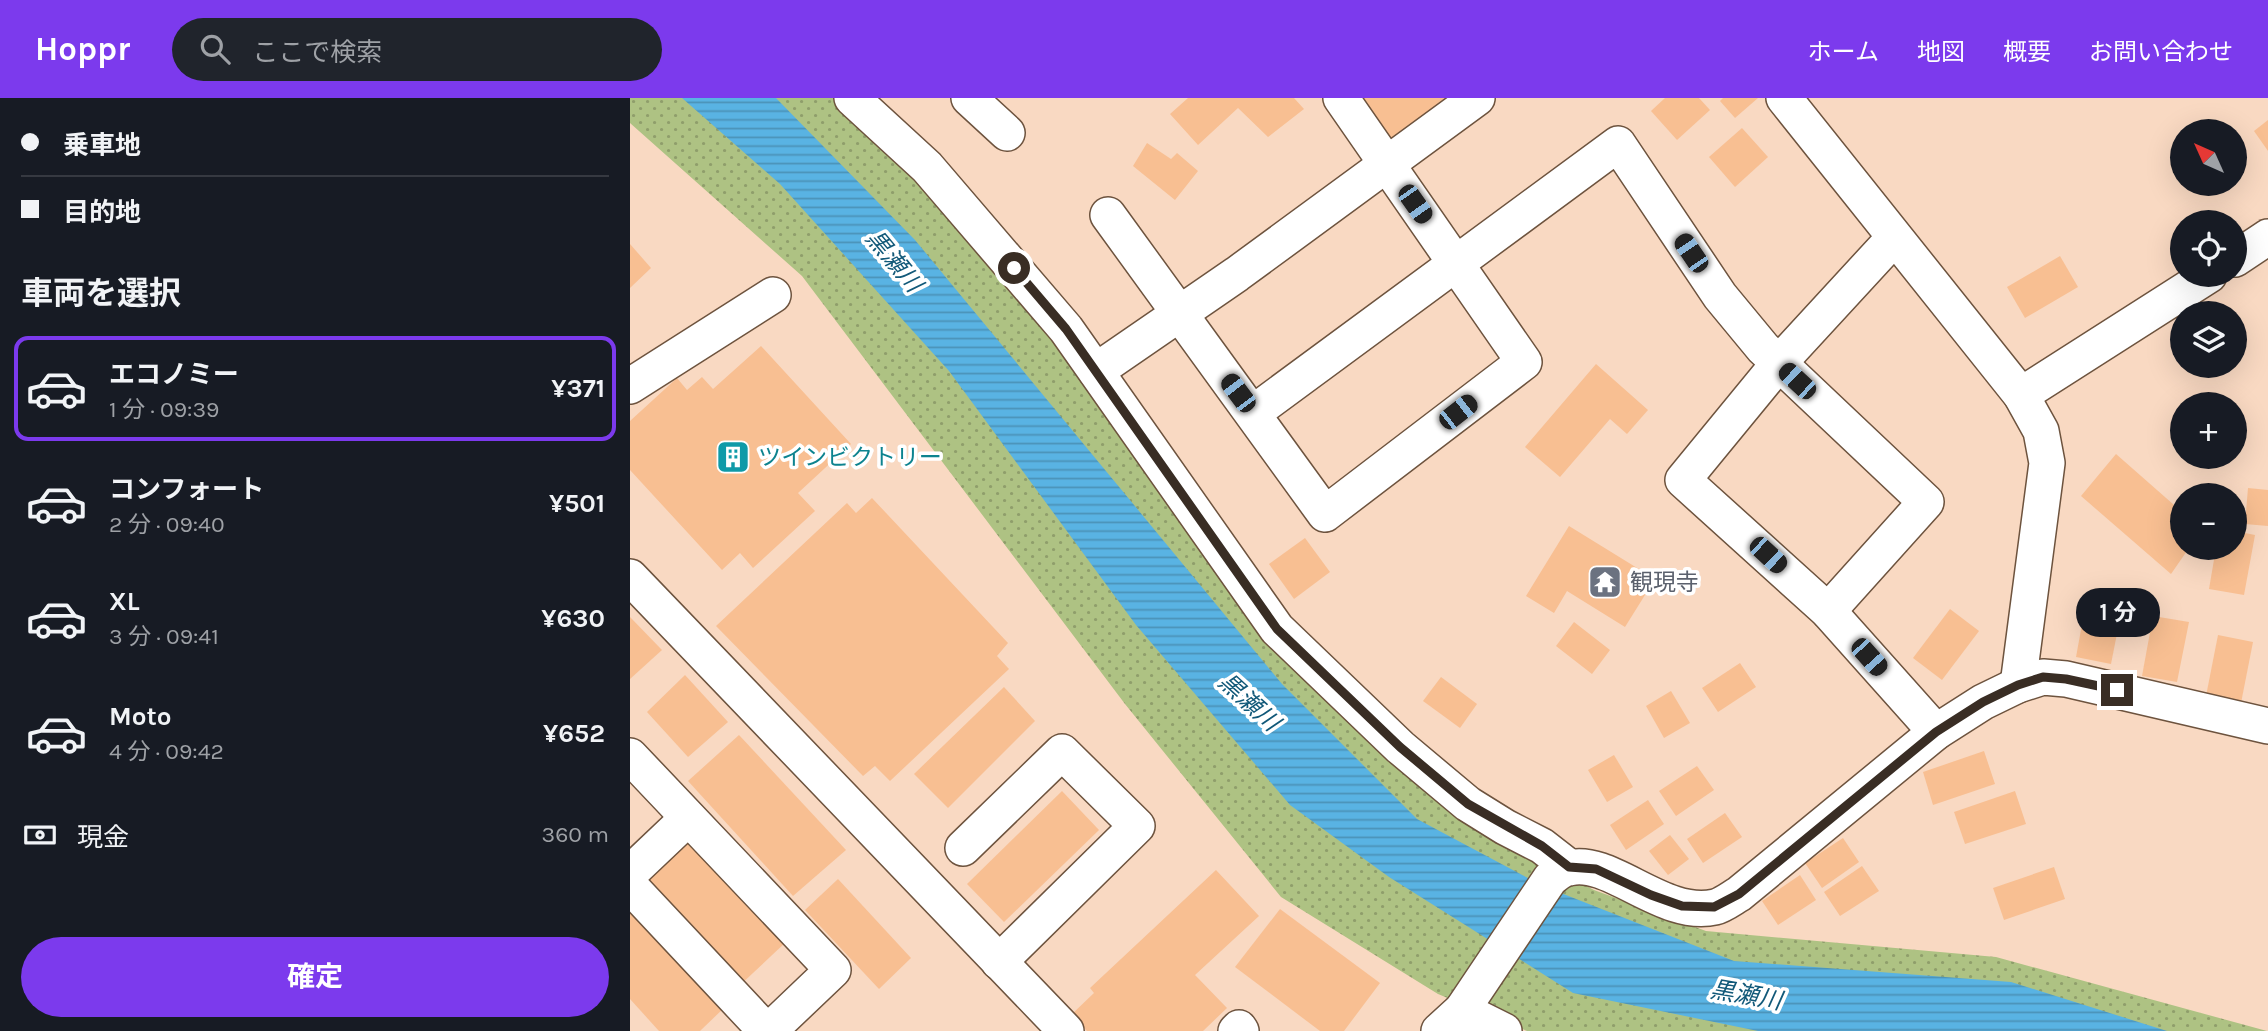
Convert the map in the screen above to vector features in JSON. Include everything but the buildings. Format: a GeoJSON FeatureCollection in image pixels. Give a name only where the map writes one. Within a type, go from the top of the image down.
{"type":"FeatureCollection","features":[{"type":"Feature","properties":{"kind":"street"},"geometry":{"type":"LineString","coordinates":[[852,98],[927,167],[1066,329],[1277,629],[1400,747],[1468,804],[1542,846],[1559,873]]}},
{"type":"Feature","properties":{"kind":"street"},"geometry":{"type":"LineString","coordinates":[[969,98],[1007,134]]}},
{"type":"Feature","properties":{"kind":"street"},"geometry":{"type":"LineString","coordinates":[[1108,215],[1325,514],[1524,362],[1341,98]]}},
{"type":"Feature","properties":{"kind":"street"},"geometry":{"type":"LineString","coordinates":[[1096,371],[1237,274],[1477,98]]}},
{"type":"Feature","properties":{"kind":"street"},"geometry":{"type":"LineString","coordinates":[[1784,98],[2021,395],[2041,431],[2046,463],[2018,685]]}},
{"type":"Feature","properties":{"kind":"street"},"geometry":{"type":"LineString","coordinates":[[1252,413],[1618,144],[1720,296],[1763,348],[1926,502],[1828,611]]}},
{"type":"Feature","properties":{"kind":"street"},"geometry":{"type":"LineString","coordinates":[[2247,251],[2268,237]]}},
{"type":"Feature","properties":{"kind":"street"},"geometry":{"type":"LineString","coordinates":[[1894,238],[1779,363],[1683,480],[1828,611],[1936,732]]}},
{"type":"Feature","properties":{"kind":"street"},"geometry":{"type":"LineString","coordinates":[[2021,395],[2191,287]]}},
{"type":"Feature","properties":{"kind":"street"},"geometry":{"type":"LineString","coordinates":[[630,386],[773,295]]}},
{"type":"Feature","properties":{"kind":"street"},"geometry":{"type":"LineString","coordinates":[[630,577],[1066,1031]]}},
{"type":"Feature","properties":{"kind":"street"},"geometry":{"type":"LineString","coordinates":[[1504,1031],[1450,1021],[1559,873],[1596,869],[1651,895],[1682,906],[1714,907],[1739,894],[1936,732],[1983,702],[2018,685],[2043,677],[2066,679],[2267,731]]}},
{"type":"Feature","properties":{"kind":"street"},"geometry":{"type":"LineString","coordinates":[[963,848],[1062,751],[1137,826],[999,962]]}},
{"type":"Feature","properties":{"kind":"street"},"geometry":{"type":"LineString","coordinates":[[630,756],[833,970],[768,1031],[630,886]]}},
{"type":"Feature","properties":{"kind":"street"},"geometry":{"type":"LineString","coordinates":[[630,873],[688,818]]}},
{"type":"Feature","properties":{"kind":"green space"},"geometry":{"type":"Polygon","coordinates":[[[630,98],[845,98],[943,187],[1222,566],[1530,856],[1594,890],[1706,931],[1996,957],[2267,1031],[1527,1031],[1438,994],[1281,897],[1125,704],[802,276],[630,123],[630,98]]]}},
{"type":"Feature","properties":{"kind":"water","name":"黒瀬川"},"geometry":{"type":"Polygon","coordinates":[[[682,98],[776,98],[915,240],[1282,684],[1417,819],[1543,886],[1734,961],[2011,982],[2167,1031],[1758,1031],[1573,993],[1389,877],[1290,805],[1136,625],[949,371],[780,184],[682,98]]]}},
{"type":"Feature","properties":{"kind":"place","name":"ツインビクトリー"},"geometry":{"type":"Point","coordinates":[733,457]}},
{"type":"Feature","properties":{"kind":"place","name":"観現寺"},"geometry":{"type":"Point","coordinates":[1605,582]}},
{"type":"Feature","properties":{"kind":"route"},"geometry":{"type":"LineString","coordinates":[[1014,268],[1066,329],[1277,629],[1400,747],[1468,804],[1542,846],[1569,867],[1596,869],[1651,895],[1682,906],[1714,907],[1739,894],[1936,732],[1983,702],[2018,685],[2043,677],[2117,690]]}}]}
